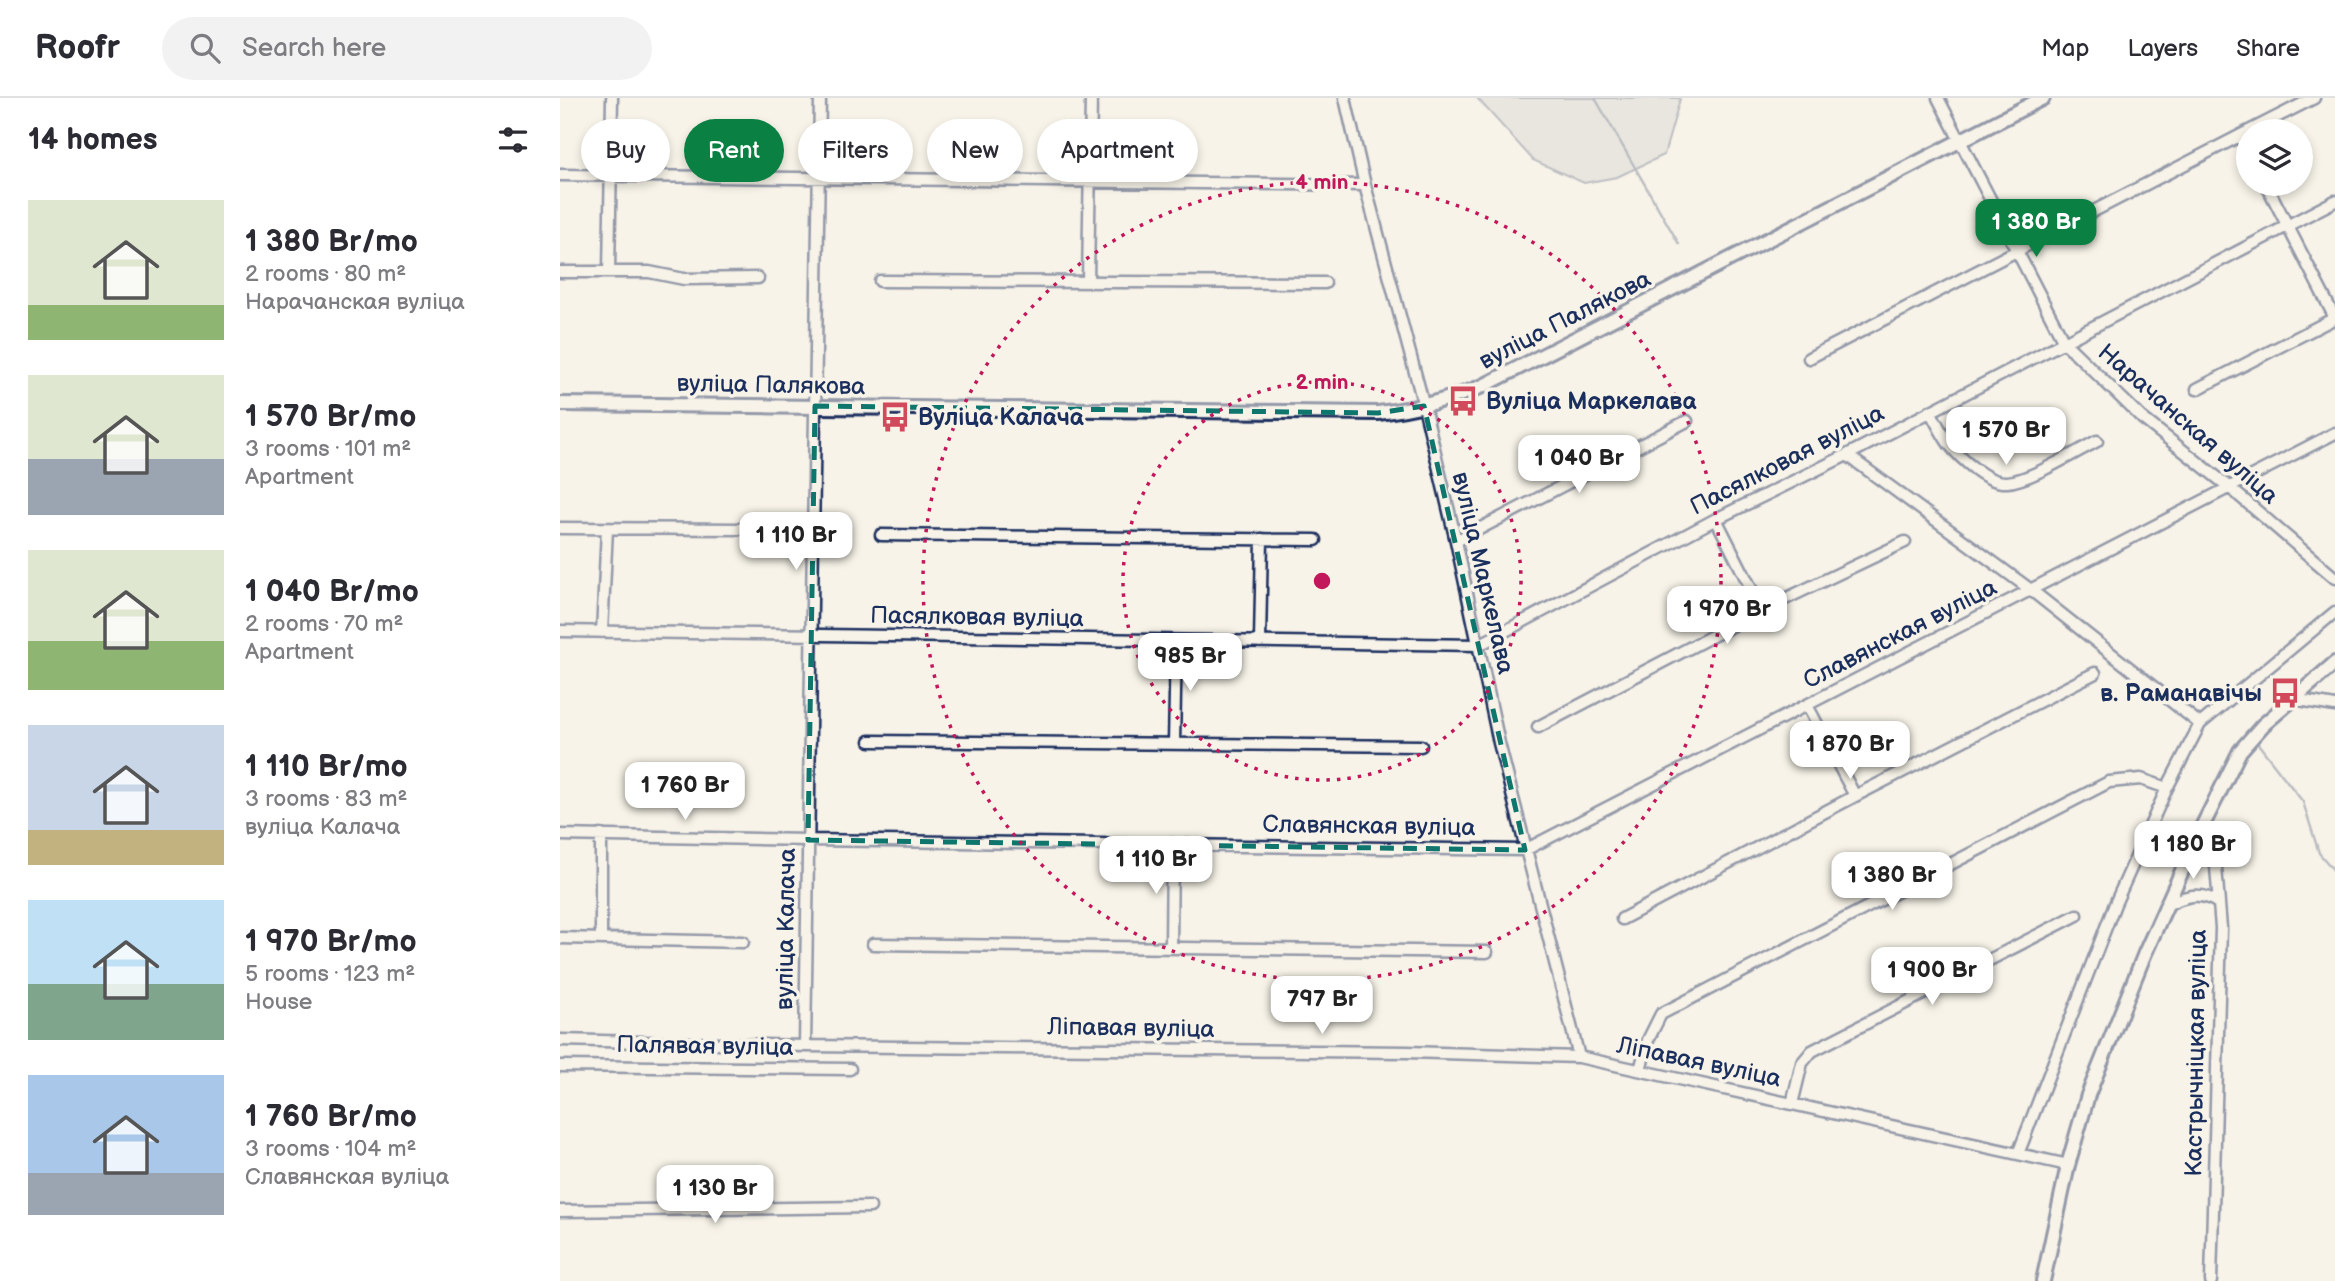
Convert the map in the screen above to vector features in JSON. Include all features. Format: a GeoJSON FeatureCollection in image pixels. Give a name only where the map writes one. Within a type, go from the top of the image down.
{"type":"FeatureCollection","features":[{"type":"Feature","properties":{"kind":"street"},"geometry":{"type":"LineString","coordinates":[[611,119],[612,98]]}},
{"type":"Feature","properties":{"kind":"street","name":"вуліца Калача"},"geometry":{"type":"LineString","coordinates":[[820,98],[820,119]]}},
{"type":"Feature","properties":{"kind":"street"},"geometry":{"type":"LineString","coordinates":[[1091,98],[1091,119]]}},
{"type":"Feature","properties":{"kind":"street","name":"вуліца Маркелава"},"geometry":{"type":"LineString","coordinates":[[1345,98],[1424,406],[1525,850],[1579,1057]]}},
{"type":"Feature","properties":{"kind":"street","name":"Нарачанская вуліца"},"geometry":{"type":"LineString","coordinates":[[1938,98],[2064,342],[2142,418],[2229,487],[2335,578]]}},
{"type":"Feature","properties":{"kind":"street","name":"вуліца Палякова"},"geometry":{"type":"LineString","coordinates":[[560,404],[1366,413],[1424,406],[1483,386],[2043,98]]}},
{"type":"Feature","properties":{"kind":"street"},"geometry":{"type":"LineString","coordinates":[[2273,119],[2314,98]]}},
{"type":"Feature","properties":{"kind":"street"},"geometry":{"type":"LineString","coordinates":[[1809,358],[2236,138]]}},
{"type":"Feature","properties":{"kind":"street"},"geometry":{"type":"LineString","coordinates":[[560,175],[581,175]]}},
{"type":"Feature","properties":{"kind":"street"},"geometry":{"type":"LineString","coordinates":[[670,176],[798,177]]}},
{"type":"Feature","properties":{"kind":"street"},"geometry":{"type":"LineString","coordinates":[[913,178],[1037,179]]}},
{"type":"Feature","properties":{"kind":"street"},"geometry":{"type":"LineString","coordinates":[[608,272],[610,182]]}},
{"type":"Feature","properties":{"kind":"street","name":"вуліца Калача"},"geometry":{"type":"LineString","coordinates":[[805,1046],[819,182]]}},
{"type":"Feature","properties":{"kind":"street"},"geometry":{"type":"LineString","coordinates":[[1088,282],[1090,182]]}},
{"type":"Feature","properties":{"kind":"street"},"geometry":{"type":"LineString","coordinates":[[1198,182],[1365,184]]}},
{"type":"Feature","properties":{"kind":"street"},"geometry":{"type":"LineString","coordinates":[[2197,389],[2335,318],[2272,196]]}},
{"type":"Feature","properties":{"kind":"street","name":"Пасялковая вуліца"},"geometry":{"type":"LineString","coordinates":[[560,631],[1479,645],[1716,519],[1847,455],[2335,201]]}},
{"type":"Feature","properties":{"kind":"street"},"geometry":{"type":"LineString","coordinates":[[560,272],[649,272],[684,279],[758,278]]}},
{"type":"Feature","properties":{"kind":"street"},"geometry":{"type":"LineString","coordinates":[[880,281],[1325,283]]}},
{"type":"Feature","properties":{"kind":"street"},"geometry":{"type":"LineString","coordinates":[[1930,411],[1956,453],[1988,478],[1998,482],[2022,480],[2096,441]]}},
{"type":"Feature","properties":{"kind":"street"},"geometry":{"type":"LineString","coordinates":[[1456,541],[1687,421]]}},
{"type":"Feature","properties":{"kind":"street","name":"Славянская вуліца"},"geometry":{"type":"LineString","coordinates":[[560,835],[1525,850],[2335,433]]}},
{"type":"Feature","properties":{"kind":"street"},"geometry":{"type":"LineString","coordinates":[[1847,455],[2031,590],[2200,724]]}},
{"type":"Feature","properties":{"kind":"street"},"geometry":{"type":"LineString","coordinates":[[1716,519],[1762,610]]}},
{"type":"Feature","properties":{"kind":"street"},"geometry":{"type":"LineString","coordinates":[[560,528],[745,530]]}},
{"type":"Feature","properties":{"kind":"street"},"geometry":{"type":"LineString","coordinates":[[602,632],[607,529]]}},
{"type":"Feature","properties":{"kind":"street"},"geometry":{"type":"LineString","coordinates":[[881,535],[1315,540]]}},
{"type":"Feature","properties":{"kind":"street"},"geometry":{"type":"LineString","coordinates":[[1260,642],[1262,539]]}},
{"type":"Feature","properties":{"kind":"street"},"geometry":{"type":"LineString","coordinates":[[1538,727],[1762,610],[1905,542]]}},
{"type":"Feature","properties":{"kind":"street"},"geometry":{"type":"LineString","coordinates":[[2018,1154],[2115,904],[2167,788],[2200,724],[2335,612]]}},
{"type":"Feature","properties":{"kind":"street"},"geometry":{"type":"LineString","coordinates":[[1174,744],[1176,641]]}},
{"type":"Feature","properties":{"kind":"street"},"geometry":{"type":"LineString","coordinates":[[2043,1281],[2068,1165],[2093,1082],[2165,906],[2200,831],[2241,751],[2263,725],[2335,663]]}},
{"type":"Feature","properties":{"kind":"street"},"geometry":{"type":"LineString","coordinates":[[1622,919],[2095,673]]}},
{"type":"Feature","properties":{"kind":"street"},"geometry":{"type":"LineString","coordinates":[[2295,696],[2299,700],[2335,706]]}},
{"type":"Feature","properties":{"kind":"street"},"geometry":{"type":"LineString","coordinates":[[1807,705],[1855,796]]}},
{"type":"Feature","properties":{"kind":"street"},"geometry":{"type":"LineString","coordinates":[[870,741],[1421,746]]}},
{"type":"Feature","properties":{"kind":"street"},"geometry":{"type":"LineString","coordinates":[[1640,1070],[1648,1040],[1661,1014],[2109,782],[2141,779],[2167,788]]}},
{"type":"Feature","properties":{"kind":"street","name":"Кастрычніцкая вуліца"},"geometry":{"type":"LineString","coordinates":[[2200,831],[2206,836],[2216,867],[2221,939],[2211,1281]]}},
{"type":"Feature","properties":{"kind":"street"},"geometry":{"type":"LineString","coordinates":[[601,835],[601,939]]}},
{"type":"Feature","properties":{"kind":"street"},"geometry":{"type":"LineString","coordinates":[[1171,844],[1171,948]]}},
{"type":"Feature","properties":{"kind":"street"},"geometry":{"type":"LineString","coordinates":[[2165,906],[2189,896],[2204,896],[2219,904]]}},
{"type":"Feature","properties":{"kind":"street"},"geometry":{"type":"LineString","coordinates":[[1792,1104],[1802,1063],[1812,1051],[2077,915]]}},
{"type":"Feature","properties":{"kind":"street"},"geometry":{"type":"LineString","coordinates":[[560,939],[743,942]]}},
{"type":"Feature","properties":{"kind":"street"},"geometry":{"type":"LineString","coordinates":[[873,944],[1487,952]]}},
{"type":"Feature","properties":{"kind":"street","name":"Ліпавая вуліца"},"geometry":{"type":"LineString","coordinates":[[560,1040],[805,1046],[1407,1052],[1579,1057],[2068,1165]]}},
{"type":"Feature","properties":{"kind":"street","name":"Палявая вуліца"},"geometry":{"type":"LineString","coordinates":[[560,1066],[850,1069]]}},
{"type":"Feature","properties":{"kind":"street"},"geometry":{"type":"LineString","coordinates":[[560,1211],[870,1207]]}},
{"type":"Feature","properties":{"kind":"highlighted area"},"geometry":{"type":"Polygon","coordinates":[[[815,406],[1378,413],[1424,406],[1525,850],[808,840],[815,406]]]}},
{"type":"Feature","properties":{"kind":"shaded area"},"geometry":{"type":"Polygon","coordinates":[[[1477,98],[1680,99],[1664,155],[1617,177],[1584,183],[1533,160],[1477,98]]]}},
{"type":"Feature","properties":{"kind":"waterway"},"geometry":{"type":"LineString","coordinates":[[1595,98],[1679,244]]}},
{"type":"Feature","properties":{"kind":"waterway"},"geometry":{"type":"LineString","coordinates":[[2259,745],[2303,802],[2319,853],[2335,872]]}},
{"type":"Feature","properties":{"kind":"place","name":"Вуліца Маркелава"},"geometry":{"type":"Point","coordinates":[1463,401]}},
{"type":"Feature","properties":{"kind":"place","name":"Вуліца Калача"},"geometry":{"type":"Point","coordinates":[895,417]}},
{"type":"Feature","properties":{"kind":"place","name":"в. Раманавічы"},"geometry":{"type":"Point","coordinates":[2285,693]}}]}
